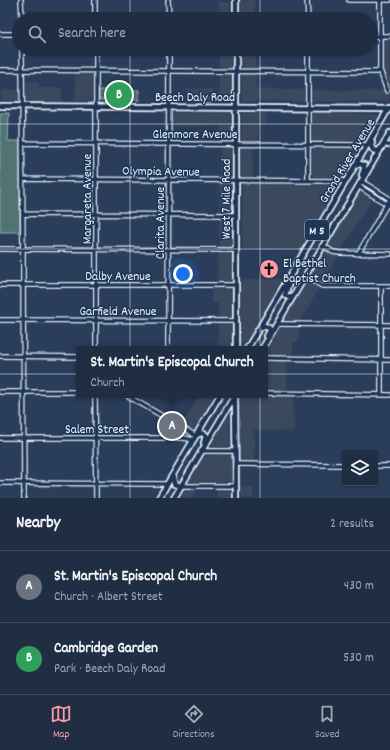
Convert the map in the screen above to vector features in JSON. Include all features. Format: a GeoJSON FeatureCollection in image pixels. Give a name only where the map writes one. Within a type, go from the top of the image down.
{"type":"FeatureCollection","features":[{"type":"Feature","properties":{"kind":"main road"},"geometry":{"type":"LineString","coordinates":[[236,0],[236,12]]}},
{"type":"Feature","properties":{"kind":"main road","name":"West 7 Mile Road"},"geometry":{"type":"LineString","coordinates":[[236,56],[236,346]]}},
{"type":"Feature","properties":{"kind":"main road","name":"Beech Daly Road"},"geometry":{"type":"LineString","coordinates":[[0,106],[390,108]]}},
{"type":"Feature","properties":{"kind":"main road","name":"Grand River Avenue"},"geometry":{"type":"LineString","coordinates":[[249,346],[390,108]]}},
{"type":"Feature","properties":{"kind":"main road"},"geometry":{"type":"LineString","coordinates":[[376,131],[376,135],[371,146],[375,151],[381,147]]}},
{"type":"Feature","properties":{"kind":"main road","name":"Grand River Avenue"},"geometry":{"type":"LineString","coordinates":[[264,346],[390,133]]}},
{"type":"Feature","properties":{"kind":"main road"},"geometry":{"type":"LineString","coordinates":[[346,208],[348,200],[364,169],[363,164],[355,166]]}},
{"type":"Feature","properties":{"kind":"main road"},"geometry":{"type":"LineString","coordinates":[[294,296],[288,298],[285,293],[302,257]]}},
{"type":"Feature","properties":{"kind":"main road"},"geometry":{"type":"LineString","coordinates":[[258,330],[264,326],[269,329],[262,346]]}},
{"type":"Feature","properties":{"kind":"main road"},"geometry":{"type":"LineString","coordinates":[[159,498],[218,398]]}},
{"type":"Feature","properties":{"kind":"main road"},"geometry":{"type":"LineString","coordinates":[[174,498],[233,398]]}},
{"type":"Feature","properties":{"kind":"main road"},"geometry":{"type":"LineString","coordinates":[[235,398],[236,498]]}},
{"type":"Feature","properties":{"kind":"main road"},"geometry":{"type":"LineString","coordinates":[[195,438],[202,433],[206,435],[201,452]]}},
{"type":"Feature","properties":{"kind":"main road"},"geometry":{"type":"LineString","coordinates":[[173,476],[174,484],[181,486]]}},
{"type":"Feature","properties":{"kind":"street"},"geometry":{"type":"LineString","coordinates":[[21,0],[22,12]]}},
{"type":"Feature","properties":{"kind":"street"},"geometry":{"type":"LineString","coordinates":[[95,0],[95,12]]}},
{"type":"Feature","properties":{"kind":"street"},"geometry":{"type":"LineString","coordinates":[[168,0],[169,12]]}},
{"type":"Feature","properties":{"kind":"street"},"geometry":{"type":"LineString","coordinates":[[308,0],[308,12]]}},
{"type":"Feature","properties":{"kind":"street"},"geometry":{"type":"LineString","coordinates":[[349,0],[390,0]]}},
{"type":"Feature","properties":{"kind":"street"},"geometry":{"type":"LineString","coordinates":[[380,0],[380,70],[387,91]]}},
{"type":"Feature","properties":{"kind":"street"},"geometry":{"type":"LineString","coordinates":[[0,34],[12,34]]}},
{"type":"Feature","properties":{"kind":"street"},"geometry":{"type":"LineString","coordinates":[[380,36],[390,36]]}},
{"type":"Feature","properties":{"kind":"street"},"geometry":{"type":"LineString","coordinates":[[22,56],[24,498]]}},
{"type":"Feature","properties":{"kind":"street","name":"Margareta Avenue"},"geometry":{"type":"LineString","coordinates":[[96,56],[96,346]]}},
{"type":"Feature","properties":{"kind":"street","name":"Clarita Avenue"},"geometry":{"type":"LineString","coordinates":[[168,346],[169,56]]}},
{"type":"Feature","properties":{"kind":"street"},"geometry":{"type":"LineString","coordinates":[[308,56],[308,180]]}},
{"type":"Feature","properties":{"kind":"street"},"geometry":{"type":"LineString","coordinates":[[0,70],[377,72],[380,70]]}},
{"type":"Feature","properties":{"kind":"street","name":"Glenmore Avenue"},"geometry":{"type":"LineString","coordinates":[[23,143],[368,145]]}},
{"type":"Feature","properties":{"kind":"street"},"geometry":{"type":"LineString","coordinates":[[381,147],[390,145]]}},
{"type":"Feature","properties":{"kind":"street","name":"Olympia Avenue"},"geometry":{"type":"LineString","coordinates":[[23,179],[346,181]]}},
{"type":"Feature","properties":{"kind":"street"},"geometry":{"type":"LineString","coordinates":[[358,254],[389,205],[390,199],[360,184]]}},
{"type":"Feature","properties":{"kind":"street"},"geometry":{"type":"LineString","coordinates":[[360,184],[389,205]]}},
{"type":"Feature","properties":{"kind":"street"},"geometry":{"type":"LineString","coordinates":[[23,214],[236,215]]}},
{"type":"Feature","properties":{"kind":"street"},"geometry":{"type":"LineString","coordinates":[[324,246],[336,253],[390,254]]}},
{"type":"Feature","properties":{"kind":"street"},"geometry":{"type":"LineString","coordinates":[[0,249],[236,250]]}},
{"type":"Feature","properties":{"kind":"street"},"geometry":{"type":"LineString","coordinates":[[305,276],[322,286],[390,286]]}},
{"type":"Feature","properties":{"kind":"street","name":"Dalby Avenue"},"geometry":{"type":"LineString","coordinates":[[0,284],[236,285]]}},
{"type":"Feature","properties":{"kind":"street"},"geometry":{"type":"LineString","coordinates":[[380,286],[381,395]]}},
{"type":"Feature","properties":{"kind":"street","name":"Garfield Avenue"},"geometry":{"type":"LineString","coordinates":[[0,320],[236,321]]}},
{"type":"Feature","properties":{"kind":"street"},"geometry":{"type":"LineString","coordinates":[[277,324],[390,325]]}},
{"type":"Feature","properties":{"kind":"street"},"geometry":{"type":"LineString","coordinates":[[0,356],[76,357]]}},
{"type":"Feature","properties":{"kind":"street"},"geometry":{"type":"LineString","coordinates":[[268,358],[390,360]]}},
{"type":"Feature","properties":{"kind":"street"},"geometry":{"type":"LineString","coordinates":[[0,392],[76,392]]}},
{"type":"Feature","properties":{"kind":"street"},"geometry":{"type":"LineString","coordinates":[[268,393],[390,395]]}},
{"type":"Feature","properties":{"kind":"street"},"geometry":{"type":"LineString","coordinates":[[95,398],[96,498]]}},
{"type":"Feature","properties":{"kind":"street"},"geometry":{"type":"LineString","coordinates":[[131,398],[164,417]]}},
{"type":"Feature","properties":{"kind":"street"},"geometry":{"type":"LineString","coordinates":[[183,428],[195,438]]}},
{"type":"Feature","properties":{"kind":"street","name":"Salem Street"},"geometry":{"type":"LineString","coordinates":[[0,438],[195,438]]}},
{"type":"Feature","properties":{"kind":"street"},"geometry":{"type":"LineString","coordinates":[[201,452],[235,451]]}},
{"type":"Feature","properties":{"kind":"street"},"geometry":{"type":"LineString","coordinates":[[235,464],[342,465]]}},
{"type":"Feature","properties":{"kind":"street"},"geometry":{"type":"LineString","coordinates":[[378,466],[390,466]]}},
{"type":"Feature","properties":{"kind":"street"},"geometry":{"type":"LineString","coordinates":[[0,483],[168,484]]}},
{"type":"Feature","properties":{"kind":"street"},"geometry":{"type":"LineString","coordinates":[[181,486],[236,486]]}},
{"type":"Feature","properties":{"kind":"shaded area"},"geometry":{"type":"Polygon","coordinates":[[[240,0],[255,0],[255,12],[241,12],[240,0]]]}},
{"type":"Feature","properties":{"kind":"shaded area"},"geometry":{"type":"Polygon","coordinates":[[[219,2],[230,2],[230,12],[219,12],[219,2]]]}},
{"type":"Feature","properties":{"kind":"shaded area"},"geometry":{"type":"Polygon","coordinates":[[[383,39],[390,39],[390,88],[383,72],[383,39]]]}},
{"type":"Feature","properties":{"kind":"shaded area"},"geometry":{"type":"Polygon","coordinates":[[[219,56],[231,56],[232,101],[219,101],[219,56]]]}},
{"type":"Feature","properties":{"kind":"shaded area"},"geometry":{"type":"Polygon","coordinates":[[[241,56],[255,56],[256,89],[389,91],[390,98],[387,102],[242,101],[241,56]]]}},
{"type":"Feature","properties":{"kind":"shaded area"},"geometry":{"type":"Polygon","coordinates":[[[75,73],[93,73],[94,100],[76,101],[75,73]]]}},
{"type":"Feature","properties":{"kind":"shaded area"},"geometry":{"type":"Polygon","coordinates":[[[38,81],[39,88],[62,88],[61,103],[1,101],[1,90],[26,89],[26,82],[38,81]]]}},
{"type":"Feature","properties":{"kind":"shaded area"},"geometry":{"type":"Polygon","coordinates":[[[187,89],[212,89],[212,101],[187,101],[187,89]]]}},
{"type":"Feature","properties":{"kind":"shaded area"},"geometry":{"type":"Polygon","coordinates":[[[232,112],[232,212],[219,212],[220,126],[172,126],[173,113],[232,112]]]}},
{"type":"Feature","properties":{"kind":"shaded area"},"geometry":{"type":"Polygon","coordinates":[[[312,112],[380,115],[344,178],[311,178],[312,112]]]}},
{"type":"Feature","properties":{"kind":"shaded area"},"geometry":{"type":"Polygon","coordinates":[[[242,113],[267,113],[266,126],[258,126],[258,141],[241,141],[242,113]]]}},
{"type":"Feature","properties":{"kind":"shaded area"},"geometry":{"type":"Polygon","coordinates":[[[241,147],[253,148],[253,179],[240,179],[241,147]]]}},
{"type":"Feature","properties":{"kind":"shaded area"},"geometry":{"type":"Polygon","coordinates":[[[242,183],[339,184],[300,250],[243,249],[242,183]]]}},
{"type":"Feature","properties":{"kind":"shaded area"},"geometry":{"type":"Polygon","coordinates":[[[360,191],[372,198],[299,323],[299,342],[293,342],[293,361],[287,361],[287,392],[268,391],[268,348],[360,191]]]}},
{"type":"Feature","properties":{"kind":"shaded area"},"geometry":{"type":"Polygon","coordinates":[[[219,218],[232,218],[232,247],[219,247],[219,218]]]}},
{"type":"Feature","properties":{"kind":"shaded area"},"geometry":{"type":"Polygon","coordinates":[[[218,253],[233,253],[233,346],[218,346],[218,303],[211,303],[211,288],[217,287],[218,253]]]}},
{"type":"Feature","properties":{"kind":"shaded area"},"geometry":{"type":"Polygon","coordinates":[[[283,279],[245,346],[240,346],[241,280],[283,279]]]}},
{"type":"Feature","properties":{"kind":"shaded area"},"geometry":{"type":"Polygon","coordinates":[[[293,397],[294,431],[254,430],[254,462],[241,461],[239,398],[293,397]]]}},
{"type":"Feature","properties":{"kind":"shaded area"},"geometry":{"type":"Polygon","coordinates":[[[198,398],[213,398],[193,432],[181,426],[198,398]]]}},
{"type":"Feature","properties":{"kind":"shaded area"},"geometry":{"type":"Polygon","coordinates":[[[229,414],[230,448],[209,449],[229,414]]]}},
{"type":"Feature","properties":{"kind":"shaded area"},"geometry":{"type":"Polygon","coordinates":[[[205,454],[231,454],[231,482],[189,483],[205,454]]]}},
{"type":"Feature","properties":{"kind":"shaded area"},"geometry":{"type":"Polygon","coordinates":[[[241,487],[253,487],[253,498],[241,498],[241,487]]]}},
{"type":"Feature","properties":{"kind":"shaded area"},"geometry":{"type":"Polygon","coordinates":[[[184,489],[198,489],[192,498],[179,498],[184,489]]]}},
{"type":"Feature","properties":{"kind":"shaded area"},"geometry":{"type":"Polygon","coordinates":[[[217,489],[231,489],[231,498],[217,498],[217,489]]]}},
{"type":"Feature","properties":{"kind":"green space"},"geometry":{"type":"Polygon","coordinates":[[[99,90],[139,90],[139,100],[99,100],[99,90]]]}},
{"type":"Feature","properties":{"kind":"green space"},"geometry":{"type":"Polygon","coordinates":[[[0,113],[9,113],[8,141],[20,141],[20,232],[0,232],[0,113]]]}},
{"type":"Feature","properties":{"kind":"place","name":"Cambridge Garden"},"geometry":{"type":"Point","coordinates":[119,95]}},
{"type":"Feature","properties":{"kind":"place","name":"El Bethel Baptist Church"},"geometry":{"type":"Point","coordinates":[269,269]}},
{"type":"Feature","properties":{"kind":"place","name":"St. Martin's Episcopal Church"},"geometry":{"type":"Point","coordinates":[172,426]}}]}
